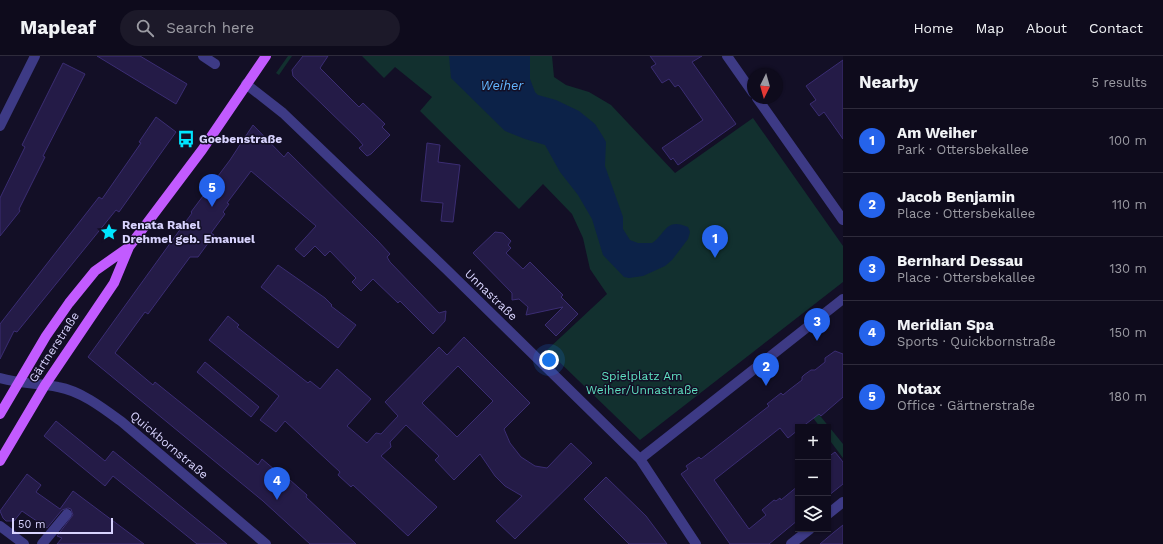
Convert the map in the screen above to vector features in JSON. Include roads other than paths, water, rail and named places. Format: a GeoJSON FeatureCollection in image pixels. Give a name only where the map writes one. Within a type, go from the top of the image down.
{"type":"FeatureCollection","features":[{"type":"Feature","properties":{"kind":"main road","name":"Gärtnerstraße"},"geometry":{"type":"LineString","coordinates":[[0,461],[45,385],[114,283],[129,247],[197,157],[266,56]]}},
{"type":"Feature","properties":{"kind":"main road","name":"Gärtnerstraße"},"geometry":{"type":"LineString","coordinates":[[0,414],[55,323],[95,271],[129,247]]}},
{"type":"Feature","properties":{"kind":"street"},"geometry":{"type":"LineString","coordinates":[[0,126],[35,56]]}},
{"type":"Feature","properties":{"kind":"street"},"geometry":{"type":"LineString","coordinates":[[203,56],[215,64]]}},
{"type":"Feature","properties":{"kind":"street"},"geometry":{"type":"LineString","coordinates":[[727,56],[747,84]]}},
{"type":"Feature","properties":{"kind":"street","name":"Unnastraße"},"geometry":{"type":"LineString","coordinates":[[246,84],[288,118],[451,274],[640,459],[696,544]]}},
{"type":"Feature","properties":{"kind":"street"},"geometry":{"type":"LineString","coordinates":[[760,104],[843,220]]}},
{"type":"Feature","properties":{"kind":"street"},"geometry":{"type":"LineString","coordinates":[[640,459],[843,299]]}},
{"type":"Feature","properties":{"kind":"street","name":"Quickbornstraße"},"geometry":{"type":"LineString","coordinates":[[0,378],[59,387],[73,392],[117,418],[266,544]]}},
{"type":"Feature","properties":{"kind":"street"},"geometry":{"type":"LineString","coordinates":[[831,512],[843,502]]}},
{"type":"Feature","properties":{"kind":"street"},"geometry":{"type":"LineString","coordinates":[[42,544],[67,514]]}},
{"type":"Feature","properties":{"kind":"street"},"geometry":{"type":"LineString","coordinates":[[0,526],[24,544]]}},
{"type":"Feature","properties":{"kind":"street"},"geometry":{"type":"LineString","coordinates":[[791,544],[806,532]]}},
{"type":"Feature","properties":{"kind":"water","name":"Weiher"},"geometry":{"type":"Polygon","coordinates":[[[449,56],[530,56],[530,79],[535,92],[538,95],[556,100],[579,111],[595,124],[606,142],[605,166],[623,217],[623,229],[630,240],[638,243],[652,243],[670,225],[680,224],[688,227],[690,232],[688,239],[672,260],[665,266],[643,276],[629,278],[624,277],[603,255],[592,219],[578,195],[560,172],[545,145],[505,131],[451,78],[449,56]]]}},
{"type":"Feature","properties":{"kind":"place","name":"Goebenstraße"},"geometry":{"type":"Point","coordinates":[186,139]}},
{"type":"Feature","properties":{"kind":"place","name":"Notax"},"geometry":{"type":"Point","coordinates":[212,207]}},
{"type":"Feature","properties":{"kind":"place","name":"Renata Rahel Drehmel geb. Emanuel"},"geometry":{"type":"Point","coordinates":[109,232]}},
{"type":"Feature","properties":{"kind":"place","name":"Am Weiher"},"geometry":{"type":"Point","coordinates":[715,258]}},
{"type":"Feature","properties":{"kind":"place","name":"Bernhard Dessau"},"geometry":{"type":"Point","coordinates":[817,341]}},
{"type":"Feature","properties":{"kind":"place","name":"Jacob Benjamin"},"geometry":{"type":"Point","coordinates":[766,386]}},
{"type":"Feature","properties":{"kind":"place","name":"Meridian Spa"},"geometry":{"type":"Point","coordinates":[277,500]}},
{"type":"Feature","properties":{"kind":"park label","name":"Spielplatz Am Weiher/Unnastraße"},"geometry":{"type":"Point","coordinates":[642,383]}}]}
